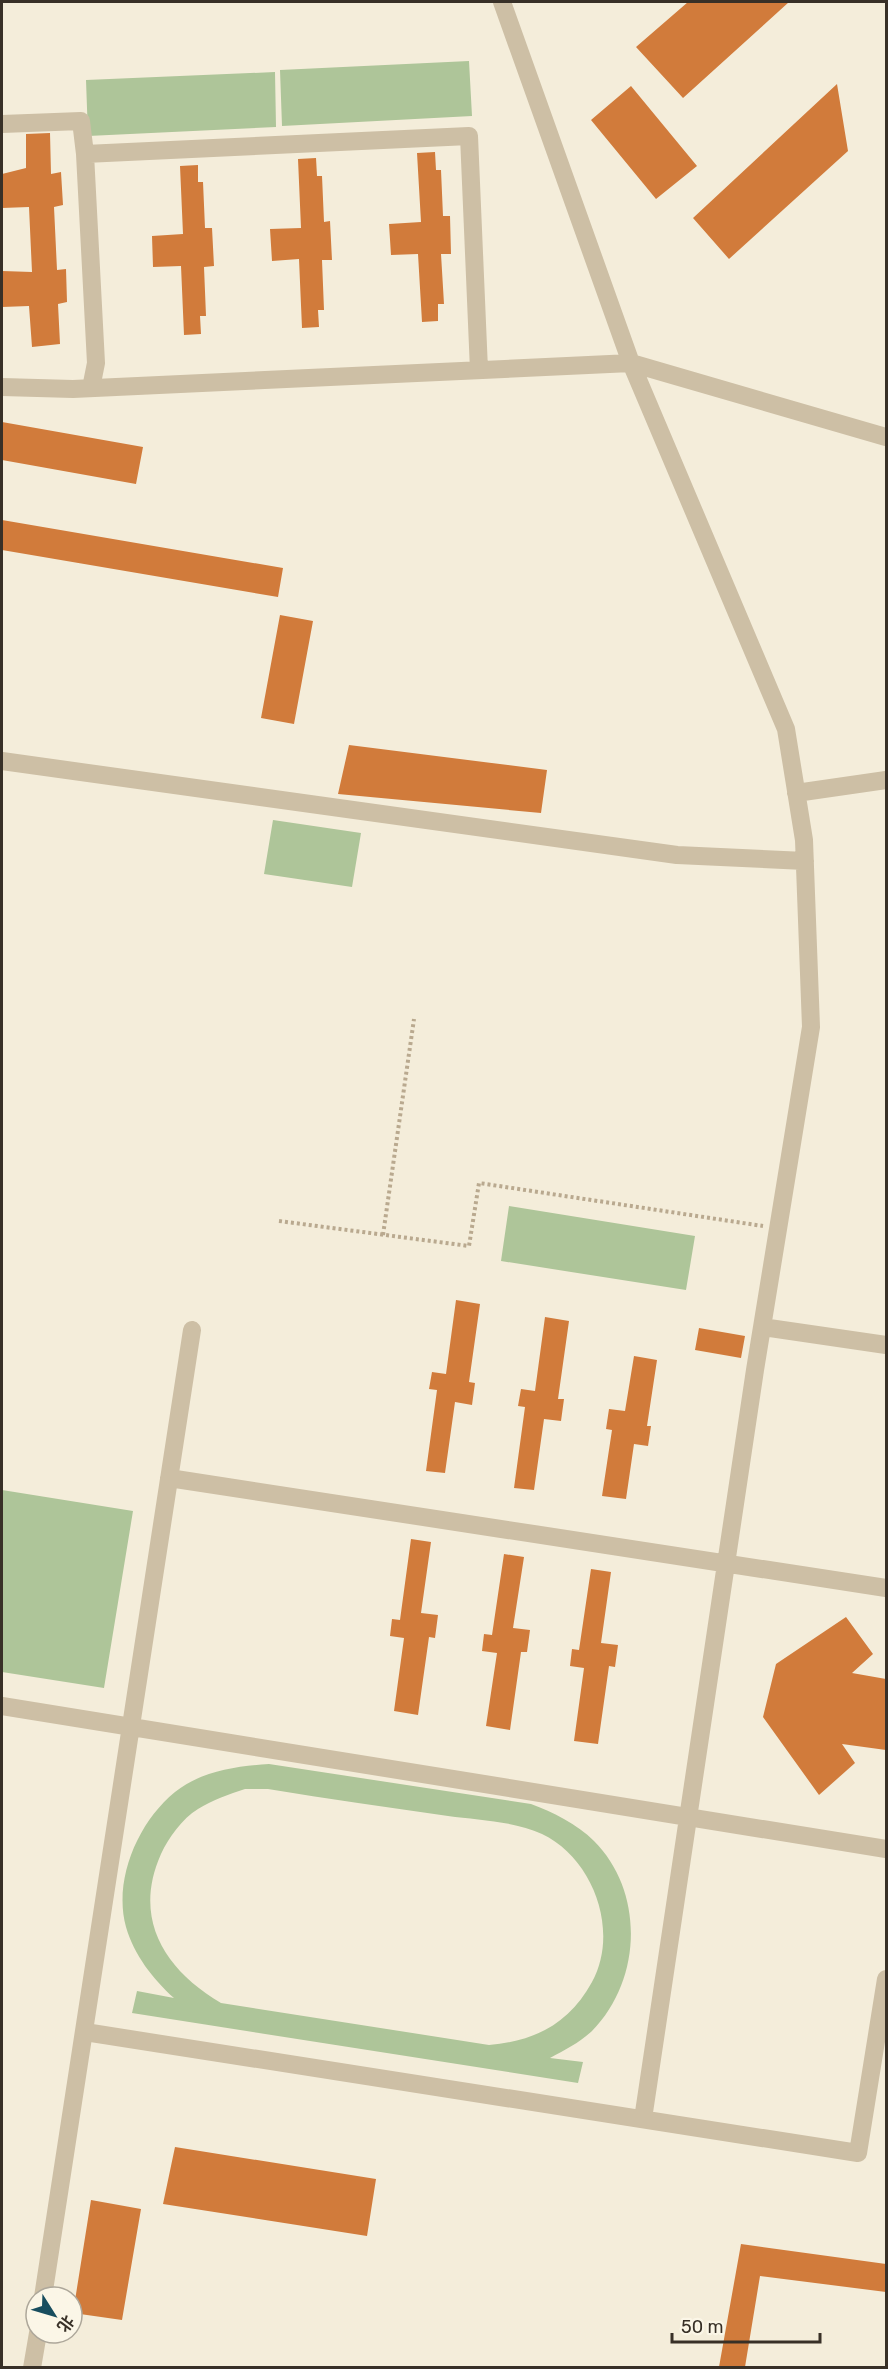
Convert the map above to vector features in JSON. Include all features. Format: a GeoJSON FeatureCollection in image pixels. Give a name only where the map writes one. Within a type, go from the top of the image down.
{"type":"FeatureCollection","features":[{"type":"Feature","properties":{"kind":"lane"},"geometry":{"type":"LineString","coordinates":[[502,2],[631,363],[786,729],[805,861],[811,1027],[725,1565],[643,2119]]}},
{"type":"Feature","properties":{"kind":"lane"},"geometry":{"type":"LineString","coordinates":[[2,124],[81,121],[85,154],[96,363],[91,388]]}},
{"type":"Feature","properties":{"kind":"lane"},"geometry":{"type":"LineString","coordinates":[[85,154],[469,136],[479,370]]}},
{"type":"Feature","properties":{"kind":"lane"},"geometry":{"type":"LineString","coordinates":[[2,387],[91,388],[631,363],[886,437]]}},
{"type":"Feature","properties":{"kind":"lane"},"geometry":{"type":"LineString","coordinates":[[2,761],[677,855],[805,861]]}},
{"type":"Feature","properties":{"kind":"lane"},"geometry":{"type":"LineString","coordinates":[[796,793],[886,780]]}},
{"type":"Feature","properties":{"kind":"lane"},"geometry":{"type":"LineString","coordinates":[[762,1327],[886,1345]]}},
{"type":"Feature","properties":{"kind":"lane"},"geometry":{"type":"LineString","coordinates":[[45,2285],[192,1330]]}},
{"type":"Feature","properties":{"kind":"lane"},"geometry":{"type":"LineString","coordinates":[[170,1478],[886,1588]]}},
{"type":"Feature","properties":{"kind":"lane"},"geometry":{"type":"LineString","coordinates":[[2,1706],[886,1848]]}},
{"type":"Feature","properties":{"kind":"lane"},"geometry":{"type":"LineString","coordinates":[[85,2032],[858,2153],[886,1979]]}},
{"type":"Feature","properties":{"kind":"lane"},"geometry":{"type":"LineString","coordinates":[[32,2367],[36,2345]]}},
{"type":"Feature","properties":{"kind":"path"},"geometry":{"type":"LineString","coordinates":[[383,1235],[414,1019]]}},
{"type":"Feature","properties":{"kind":"path"},"geometry":{"type":"LineString","coordinates":[[279,1221],[469,1246],[479,1183],[778,1228]]}},
{"type":"Feature","properties":{"kind":"green space"},"geometry":{"type":"Polygon","coordinates":[[[469,61],[472,116],[282,126],[280,70],[469,61]]]}},
{"type":"Feature","properties":{"kind":"green space"},"geometry":{"type":"Polygon","coordinates":[[[275,72],[276,127],[88,136],[86,80],[275,72]]]}},
{"type":"Feature","properties":{"kind":"green space"},"geometry":{"type":"Polygon","coordinates":[[[273,820],[361,833],[352,887],[264,874],[273,820]]]}},
{"type":"Feature","properties":{"kind":"green space"},"geometry":{"type":"Polygon","coordinates":[[[509,1206],[695,1236],[686,1290],[501,1261],[509,1206]]]}},
{"type":"Feature","properties":{"kind":"green space"},"geometry":{"type":"Polygon","coordinates":[[[2,1490],[133,1511],[104,1688],[2,1672],[2,1490]]]}},
{"type":"Feature","properties":{"kind":"green space"},"geometry":{"type":"Polygon","coordinates":[[[269,1764],[531,1804],[564,1819],[594,1841],[611,1862],[622,1885],[629,1910],[631,1936],[628,1962],[621,1987],[609,2010],[592,2031],[572,2046],[550,2058],[583,2062],[578,2083],[132,2013],[137,1991],[174,1998],[145,1966],[126,1927],[123,1890],[126,1872],[140,1836],[162,1804],[185,1785],[208,1774],[269,1764]],[[245,1789],[215,1800],[192,1813],[181,1823],[168,1841],[153,1878],[150,1900],[152,1921],[159,1940],[184,1975],[201,1990],[221,2003],[489,2045],[521,2039],[549,2028],[573,2009],[583,1997],[600,1962],[603,1941],[602,1919],[597,1898],[588,1878],[560,1845],[542,1834],[508,1824],[268,1789],[245,1789]]]}},
{"type":"Feature","properties":{"kind":"building"},"geometry":{"type":"Polygon","coordinates":[[[688,2],[789,2],[683,98],[636,47],[688,2]]]}},
{"type":"Feature","properties":{"kind":"building"},"geometry":{"type":"Polygon","coordinates":[[[837,84],[848,151],[729,259],[693,218],[837,84]]]}},
{"type":"Feature","properties":{"kind":"building"},"geometry":{"type":"Polygon","coordinates":[[[631,86],[697,166],[656,199],[591,120],[631,86]]]}},
{"type":"Feature","properties":{"kind":"building"},"geometry":{"type":"Polygon","coordinates":[[[50,133],[51,174],[61,172],[63,205],[54,207],[57,270],[66,269],[67,302],[58,304],[60,344],[32,347],[29,306],[2,307],[2,271],[32,272],[29,207],[2,208],[2,174],[26,168],[26,134],[50,133]]]}},
{"type":"Feature","properties":{"kind":"building"},"geometry":{"type":"Polygon","coordinates":[[[435,152],[436,170],[441,170],[443,216],[450,216],[451,254],[441,254],[444,304],[438,304],[438,321],[422,322],[418,254],[391,255],[389,224],[421,222],[417,153],[435,152]]]}},
{"type":"Feature","properties":{"kind":"building"},"geometry":{"type":"Polygon","coordinates":[[[316,158],[317,176],[322,176],[324,222],[330,221],[332,260],[322,260],[324,310],[318,310],[319,327],[302,328],[299,259],[272,261],[270,229],[301,228],[298,159],[316,158]]]}},
{"type":"Feature","properties":{"kind":"building"},"geometry":{"type":"Polygon","coordinates":[[[198,165],[198,182],[203,182],[205,228],[212,228],[214,266],[204,267],[206,316],[200,316],[201,334],[184,335],[181,266],[153,267],[152,236],[183,234],[180,166],[198,165]]]}},
{"type":"Feature","properties":{"kind":"building"},"geometry":{"type":"Polygon","coordinates":[[[2,422],[143,447],[136,484],[2,460],[2,422]]]}},
{"type":"Feature","properties":{"kind":"building"},"geometry":{"type":"Polygon","coordinates":[[[2,520],[283,568],[278,597],[2,550],[2,520]]]}},
{"type":"Feature","properties":{"kind":"building"},"geometry":{"type":"Polygon","coordinates":[[[280,615],[313,621],[294,724],[261,718],[280,615]]]}},
{"type":"Feature","properties":{"kind":"building"},"geometry":{"type":"Polygon","coordinates":[[[349,745],[547,770],[541,813],[338,794],[349,745]]]}},
{"type":"Feature","properties":{"kind":"building"},"geometry":{"type":"Polygon","coordinates":[[[456,1300],[480,1304],[469,1382],[475,1383],[472,1405],[455,1402],[445,1473],[426,1471],[437,1390],[429,1389],[432,1372],[446,1374],[456,1300]]]}},
{"type":"Feature","properties":{"kind":"building"},"geometry":{"type":"Polygon","coordinates":[[[545,1317],[569,1321],[558,1399],[564,1399],[561,1421],[544,1419],[534,1490],[514,1488],[525,1407],[518,1406],[521,1389],[535,1391],[545,1317]]]}},
{"type":"Feature","properties":{"kind":"building"},"geometry":{"type":"Polygon","coordinates":[[[699,1328],[745,1336],[741,1358],[695,1350],[699,1328]]]}},
{"type":"Feature","properties":{"kind":"building"},"geometry":{"type":"Polygon","coordinates":[[[634,1356],[657,1360],[647,1426],[651,1426],[648,1446],[634,1444],[626,1499],[602,1496],[612,1430],[606,1429],[609,1409],[625,1411],[634,1356]]]}},
{"type":"Feature","properties":{"kind":"building"},"geometry":{"type":"Polygon","coordinates":[[[411,1539],[431,1542],[421,1613],[438,1615],[435,1638],[429,1637],[418,1715],[394,1711],[404,1638],[390,1636],[392,1619],[400,1620],[411,1539]]]}},
{"type":"Feature","properties":{"kind":"building"},"geometry":{"type":"Polygon","coordinates":[[[504,1554],[524,1557],[513,1628],[530,1630],[527,1652],[521,1652],[510,1730],[486,1726],[497,1653],[482,1651],[484,1634],[492,1635],[504,1554]]]}},
{"type":"Feature","properties":{"kind":"building"},"geometry":{"type":"Polygon","coordinates":[[[591,1569],[611,1572],[601,1643],[618,1645],[615,1667],[609,1666],[598,1744],[574,1741],[584,1668],[570,1666],[572,1649],[579,1650],[591,1569]]]}},
{"type":"Feature","properties":{"kind":"building"},"geometry":{"type":"Polygon","coordinates":[[[846,1617],[873,1654],[852,1673],[886,1679],[886,1750],[842,1744],[855,1763],[819,1795],[763,1717],[776,1664],[846,1617]]]}},
{"type":"Feature","properties":{"kind":"building"},"geometry":{"type":"Polygon","coordinates":[[[175,2147],[376,2179],[367,2236],[163,2204],[175,2147]]]}},
{"type":"Feature","properties":{"kind":"building"},"geometry":{"type":"Polygon","coordinates":[[[91,2200],[141,2209],[122,2320],[84,2315],[84,2285],[77,2285],[91,2200]]]}},
{"type":"Feature","properties":{"kind":"building"},"geometry":{"type":"Polygon","coordinates":[[[741,2244],[886,2264],[886,2292],[760,2276],[745,2367],[719,2367],[741,2244]]]}}]}
